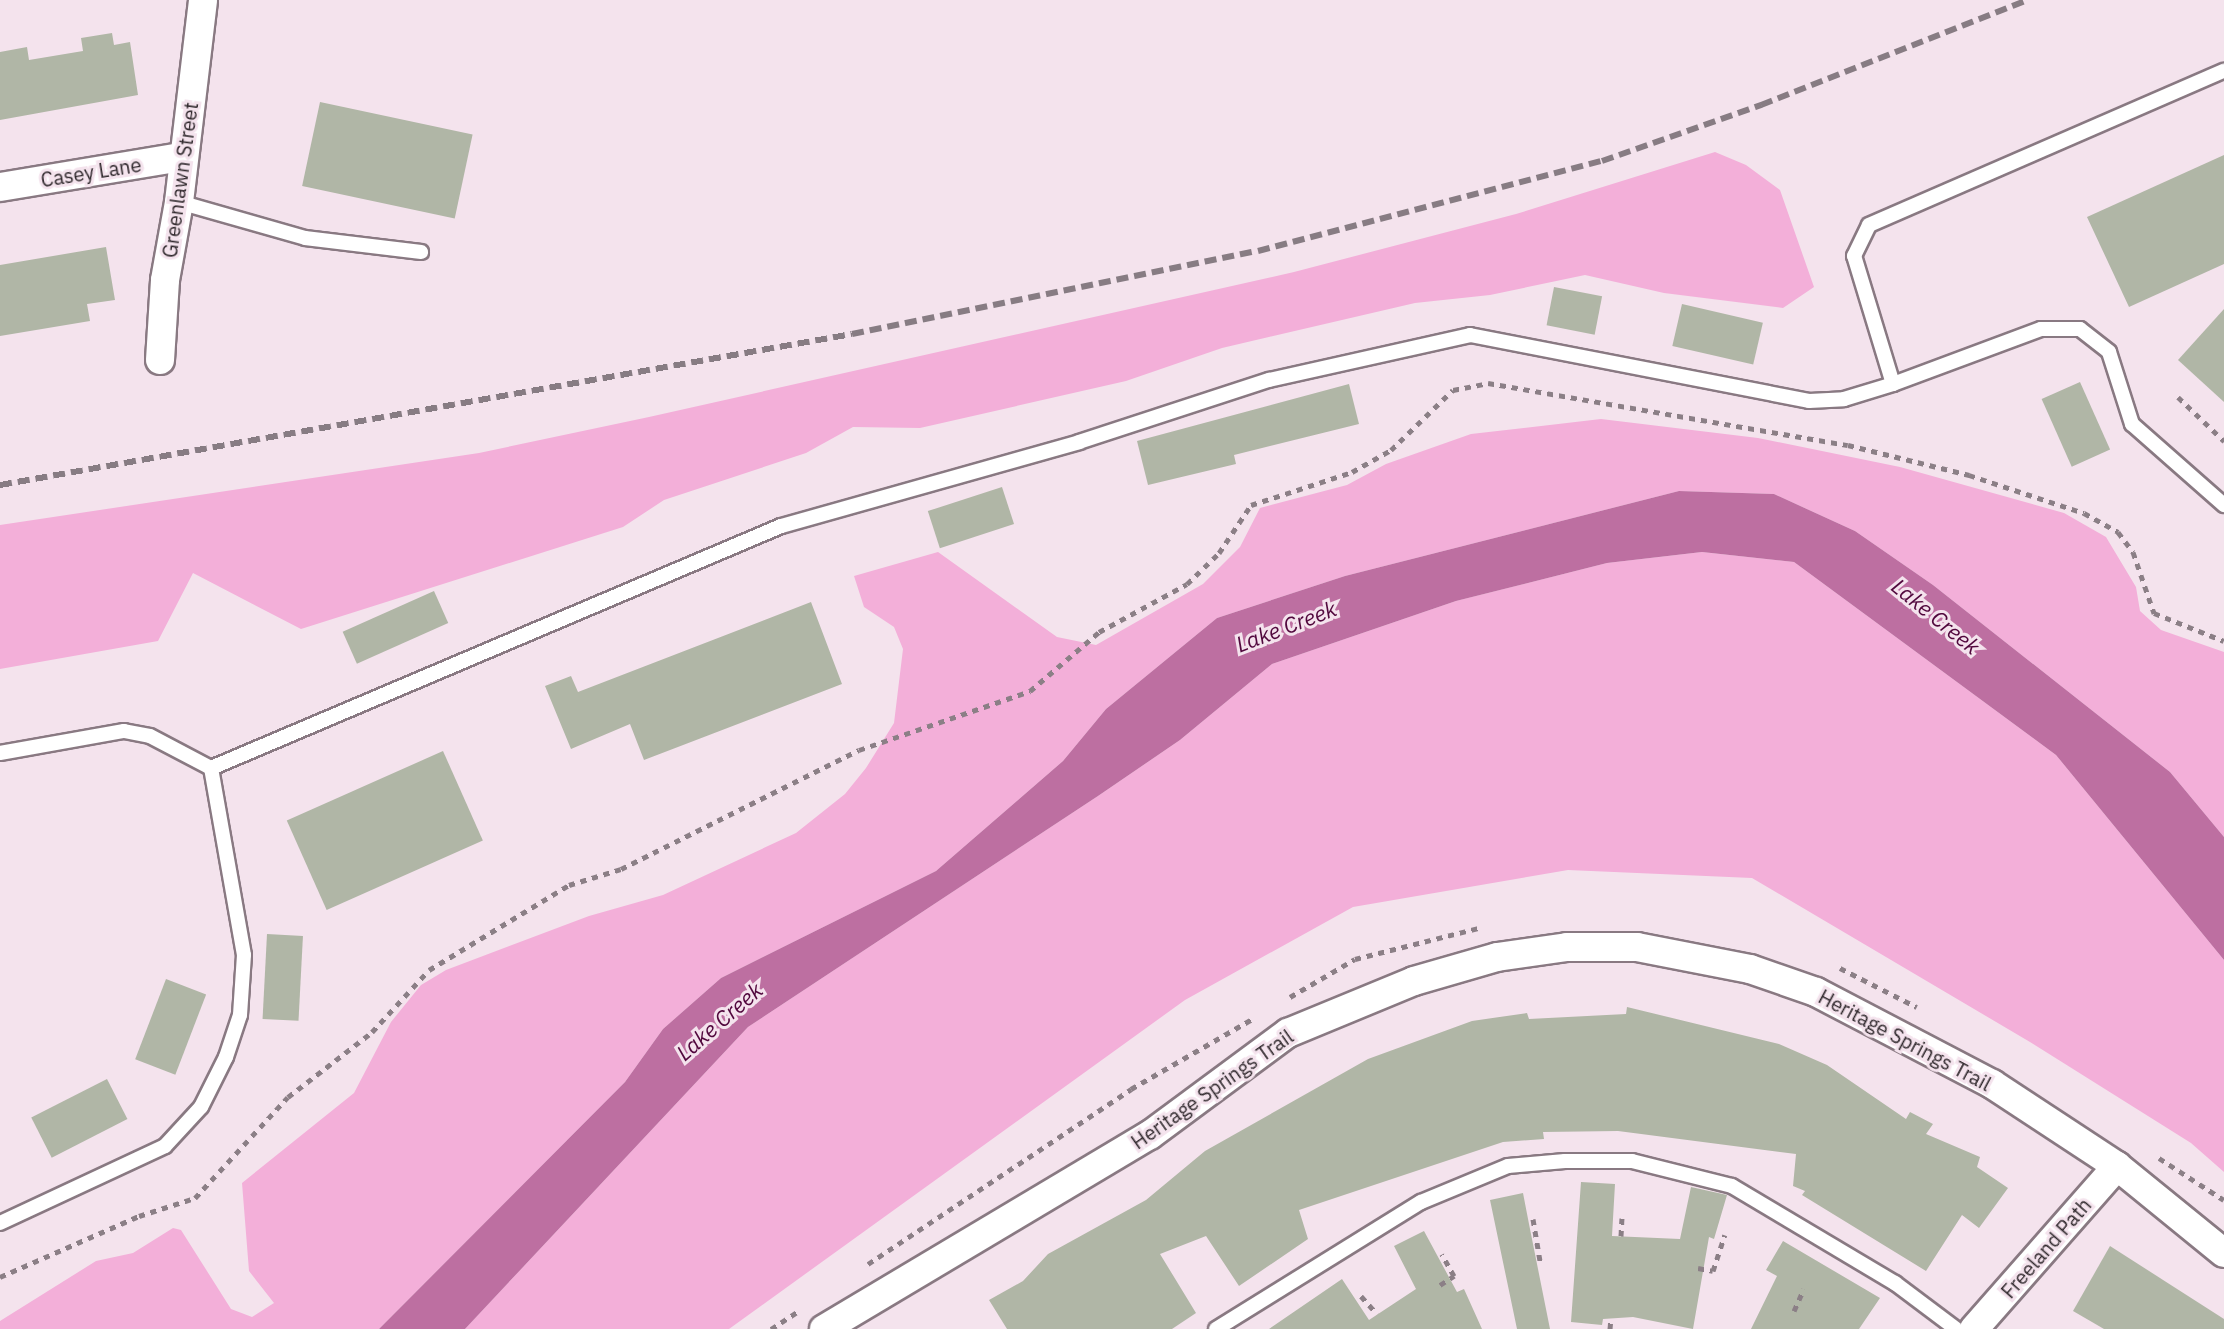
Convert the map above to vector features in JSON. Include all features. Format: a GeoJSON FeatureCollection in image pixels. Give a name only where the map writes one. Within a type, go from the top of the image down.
{"type":"FeatureCollection","features":[{"type":"Feature","properties":{"kind":"street","name":"Greenlawn Street"},"geometry":{"type":"LineString","coordinates":[[160,360],[165,280],[179,202],[203,0]]}},
{"type":"Feature","properties":{"kind":"street","name":"Casey Lane"},"geometry":{"type":"LineString","coordinates":[[0,187],[182,157]]}},
{"type":"Feature","properties":{"kind":"street","name":"Heritage Springs Trail"},"geometry":{"type":"LineString","coordinates":[[824,1329],[1150,1135],[1288,1033],[1414,981],[1497,957],[1567,947],[1661,951],[1750,969],[1816,992],[1992,1084],[2117,1166],[2224,1253]]}},
{"type":"Feature","properties":{"kind":"street","name":"Freeland Path"},"geometry":{"type":"LineString","coordinates":[[1974,1329],[2117,1166]]}},
{"type":"Feature","properties":{"kind":"lane"},"geometry":{"type":"LineString","coordinates":[[1893,384],[1854,256],[1869,225],[2224,71]]}},
{"type":"Feature","properties":{"kind":"lane"},"geometry":{"type":"LineString","coordinates":[[179,202],[305,238],[421,252]]}},
{"type":"Feature","properties":{"kind":"lane"},"geometry":{"type":"LineString","coordinates":[[211,768],[781,526],[1079,442],[1269,380],[1470,335],[1520,341],[1809,401],[1844,399],[1893,384],[2041,329],[2080,329],[2109,352],[2132,424],[2224,505]]}},
{"type":"Feature","properties":{"kind":"lane"},"geometry":{"type":"LineString","coordinates":[[0,753],[124,731],[150,736],[211,768]]}},
{"type":"Feature","properties":{"kind":"lane"},"geometry":{"type":"LineString","coordinates":[[0,1223],[165,1146],[201,1107],[226,1057],[240,1015],[244,955],[211,768]]}},
{"type":"Feature","properties":{"kind":"lane"},"geometry":{"type":"LineString","coordinates":[[1216,1329],[1421,1202],[1508,1166],[1565,1161],[1632,1161],[1732,1186],[1895,1283],[1956,1329]]}},
{"type":"Feature","properties":{"kind":"path"},"geometry":{"type":"LineString","coordinates":[[0,1277],[195,1198],[288,1097],[372,1032],[429,970],[569,885],[621,869],[859,750],[1030,691],[1099,632],[1187,584],[1219,553],[1251,505],[1352,472],[1391,450],[1453,390],[1488,383],[1848,445],[1969,475],[2084,513],[2118,532],[2133,552],[2154,613],[2224,641]]}},
{"type":"Feature","properties":{"kind":"path"},"geometry":{"type":"LineString","coordinates":[[2178,397],[2224,441]]}},
{"type":"Feature","properties":{"kind":"path"},"geometry":{"type":"LineString","coordinates":[[1276,1005],[1355,959],[1496,926]]}},
{"type":"Feature","properties":{"kind":"path"},"geometry":{"type":"LineString","coordinates":[[1834,965],[1922,1010]]}},
{"type":"Feature","properties":{"kind":"path"},"geometry":{"type":"LineString","coordinates":[[861,1269],[1131,1089],[1263,1012]]}},
{"type":"Feature","properties":{"kind":"path"},"geometry":{"type":"LineString","coordinates":[[2145,1149],[2224,1200]]}},
{"type":"Feature","properties":{"kind":"path"},"geometry":{"type":"LineString","coordinates":[[1621,1236],[1622,1218]]}},
{"type":"Feature","properties":{"kind":"path"},"geometry":{"type":"LineString","coordinates":[[1533,1219],[1540,1261]]}},
{"type":"Feature","properties":{"kind":"path"},"geometry":{"type":"LineString","coordinates":[[1698,1268],[1713,1271],[1725,1235]]}},
{"type":"Feature","properties":{"kind":"path"},"geometry":{"type":"LineString","coordinates":[[1440,1285],[1454,1276],[1442,1254]]}},
{"type":"Feature","properties":{"kind":"path"},"geometry":{"type":"LineString","coordinates":[[1794,1311],[1804,1289]]}},
{"type":"Feature","properties":{"kind":"path"},"geometry":{"type":"LineString","coordinates":[[1361,1296],[1377,1314]]}},
{"type":"Feature","properties":{"kind":"path"},"geometry":{"type":"LineString","coordinates":[[771,1329],[809,1303]]}},
{"type":"Feature","properties":{"kind":"path"},"geometry":{"type":"LineString","coordinates":[[1610,1329],[1611,1318]]}},
{"type":"Feature","properties":{"kind":"shaded area"},"geometry":{"type":"Polygon","coordinates":[[[1715,152],[1746,165],[1780,190],[1814,287],[1783,308],[1664,293],[1585,275],[1490,295],[1415,303],[1222,348],[1126,381],[920,428],[853,427],[806,453],[664,500],[623,527],[301,629],[193,573],[158,641],[0,669],[0,525],[479,453],[649,417],[1294,272],[1516,214],[1715,152]]]}},
{"type":"Feature","properties":{"kind":"shaded area"},"geometry":{"type":"Polygon","coordinates":[[[1601,419],[1758,438],[1900,467],[2064,513],[2106,537],[2136,587],[2140,611],[2161,630],[2224,652],[2224,837],[2170,772],[1933,585],[1855,531],[1774,494],[1679,491],[1345,576],[1217,618],[1106,709],[1063,761],[936,871],[721,978],[663,1029],[625,1082],[379,1329],[0,1329],[0,1321],[96,1261],[133,1253],[173,1228],[181,1230],[231,1309],[252,1317],[274,1303],[249,1271],[242,1183],[354,1093],[391,1022],[421,985],[446,970],[589,916],[663,895],[796,833],[845,794],[866,768],[894,723],[903,649],[894,627],[864,607],[854,576],[938,552],[1057,637],[1096,645],[1203,584],[1240,547],[1260,508],[1347,485],[1386,464],[1471,434],[1601,419]]]}},
{"type":"Feature","properties":{"kind":"shaded area"},"geometry":{"type":"Polygon","coordinates":[[[1702,552],[1794,562],[2056,755],[2224,960],[2224,1172],[2191,1143],[2030,1042],[1752,878],[1568,870],[1353,907],[1185,1000],[729,1329],[465,1329],[748,1027],[1180,740],[1272,664],[1456,601],[1607,563],[1702,552]]]}},
{"type":"Feature","properties":{"kind":"water","name":"Lake Creek"},"geometry":{"type":"Polygon","coordinates":[[[1679,491],[1774,494],[1855,531],[1933,585],[2170,772],[2224,837],[2224,960],[2056,755],[1794,562],[1702,552],[1607,563],[1456,601],[1272,664],[1180,740],[748,1027],[465,1329],[379,1329],[625,1082],[663,1029],[721,978],[936,871],[1063,761],[1106,709],[1217,618],[1345,576],[1679,491]]]}},
{"type":"Feature","properties":{"kind":"building"},"geometry":{"type":"Polygon","coordinates":[[[112,33],[114,45],[130,42],[138,95],[0,120],[0,52],[27,47],[29,60],[83,51],[81,38],[112,33]]]}},
{"type":"Feature","properties":{"kind":"building"},"geometry":{"type":"Polygon","coordinates":[[[320,102],[473,134],[455,219],[302,186],[320,102]]]}},
{"type":"Feature","properties":{"kind":"building"},"geometry":{"type":"Polygon","coordinates":[[[2224,155],[2224,264],[2129,307],[2087,217],[2224,155]]]}},
{"type":"Feature","properties":{"kind":"building"},"geometry":{"type":"Polygon","coordinates":[[[106,247],[115,300],[87,304],[90,321],[0,336],[0,265],[106,247]]]}},
{"type":"Feature","properties":{"kind":"building"},"geometry":{"type":"Polygon","coordinates":[[[1554,287],[1602,296],[1595,335],[1547,325],[1554,287]]]}},
{"type":"Feature","properties":{"kind":"building"},"geometry":{"type":"Polygon","coordinates":[[[1682,304],[1763,323],[1753,365],[1672,346],[1682,304]]]}},
{"type":"Feature","properties":{"kind":"building"},"geometry":{"type":"Polygon","coordinates":[[[2224,309],[2224,402],[2178,360],[2224,309]]]}},
{"type":"Feature","properties":{"kind":"building"},"geometry":{"type":"Polygon","coordinates":[[[2080,382],[2110,450],[2072,467],[2042,399],[2080,382]]]}},
{"type":"Feature","properties":{"kind":"building"},"geometry":{"type":"Polygon","coordinates":[[[1349,384],[1359,424],[1234,455],[1236,464],[1148,485],[1137,441],[1349,384]]]}},
{"type":"Feature","properties":{"kind":"building"},"geometry":{"type":"Polygon","coordinates":[[[1002,487],[1014,524],[940,548],[928,511],[1002,487]]]}},
{"type":"Feature","properties":{"kind":"building"},"geometry":{"type":"Polygon","coordinates":[[[434,591],[448,623],[357,664],[343,632],[434,591]]]}},
{"type":"Feature","properties":{"kind":"building"},"geometry":{"type":"Polygon","coordinates":[[[811,602],[842,684],[644,760],[630,724],[571,749],[545,686],[571,676],[578,692],[811,602]]]}},
{"type":"Feature","properties":{"kind":"building"},"geometry":{"type":"Polygon","coordinates":[[[443,751],[483,841],[327,910],[287,821],[443,751]]]}},
{"type":"Feature","properties":{"kind":"building"},"geometry":{"type":"Polygon","coordinates":[[[267,934],[303,936],[299,1021],[263,1019],[267,934]]]}},
{"type":"Feature","properties":{"kind":"building"},"geometry":{"type":"Polygon","coordinates":[[[166,979],[206,994],[175,1075],[135,1059],[166,979]]]}},
{"type":"Feature","properties":{"kind":"building"},"geometry":{"type":"Polygon","coordinates":[[[1627,1007],[1779,1044],[1827,1065],[1906,1119],[1910,1112],[1933,1124],[1926,1134],[1980,1157],[1977,1167],[2008,1188],[1979,1228],[1962,1215],[1926,1271],[1802,1195],[1805,1191],[1793,1186],[1796,1154],[1618,1131],[1543,1132],[1544,1139],[1503,1142],[1299,1210],[1308,1239],[1239,1286],[1206,1236],[1160,1254],[1196,1313],[1172,1329],[1007,1329],[989,1300],[1023,1281],[1048,1254],[1146,1200],[1205,1151],[1368,1059],[1472,1021],[1527,1013],[1529,1019],[1626,1014],[1627,1007]]]}},
{"type":"Feature","properties":{"kind":"building"},"geometry":{"type":"Polygon","coordinates":[[[107,1079],[127,1119],[52,1158],[31,1118],[107,1079]]]}},
{"type":"Feature","properties":{"kind":"building"},"geometry":{"type":"Polygon","coordinates":[[[1581,1182],[1615,1184],[1612,1236],[1680,1239],[1691,1187],[1727,1195],[1714,1239],[1709,1237],[1693,1329],[1633,1317],[1603,1319],[1602,1325],[1571,1322],[1581,1182]]]}},
{"type":"Feature","properties":{"kind":"building"},"geometry":{"type":"Polygon","coordinates":[[[1523,1193],[1550,1329],[1517,1329],[1490,1200],[1523,1193]]]}},
{"type":"Feature","properties":{"kind":"building"},"geometry":{"type":"Polygon","coordinates":[[[1424,1231],[1457,1292],[1464,1289],[1482,1329],[1269,1329],[1342,1279],[1369,1320],[1416,1289],[1394,1246],[1424,1231]]]}},
{"type":"Feature","properties":{"kind":"building"},"geometry":{"type":"Polygon","coordinates":[[[1783,1241],[1880,1298],[1859,1329],[1751,1329],[1777,1276],[1766,1270],[1783,1241]]]}},
{"type":"Feature","properties":{"kind":"building"},"geometry":{"type":"Polygon","coordinates":[[[2110,1246],[2224,1319],[2224,1329],[2104,1329],[2073,1311],[2110,1246]]]}},
{"type":"Feature","properties":{"kind":"railway"},"geometry":{"type":"LineString","coordinates":[[0,485],[852,334],[1258,251],[1602,161],[1761,105],[2027,0]]}}]}
